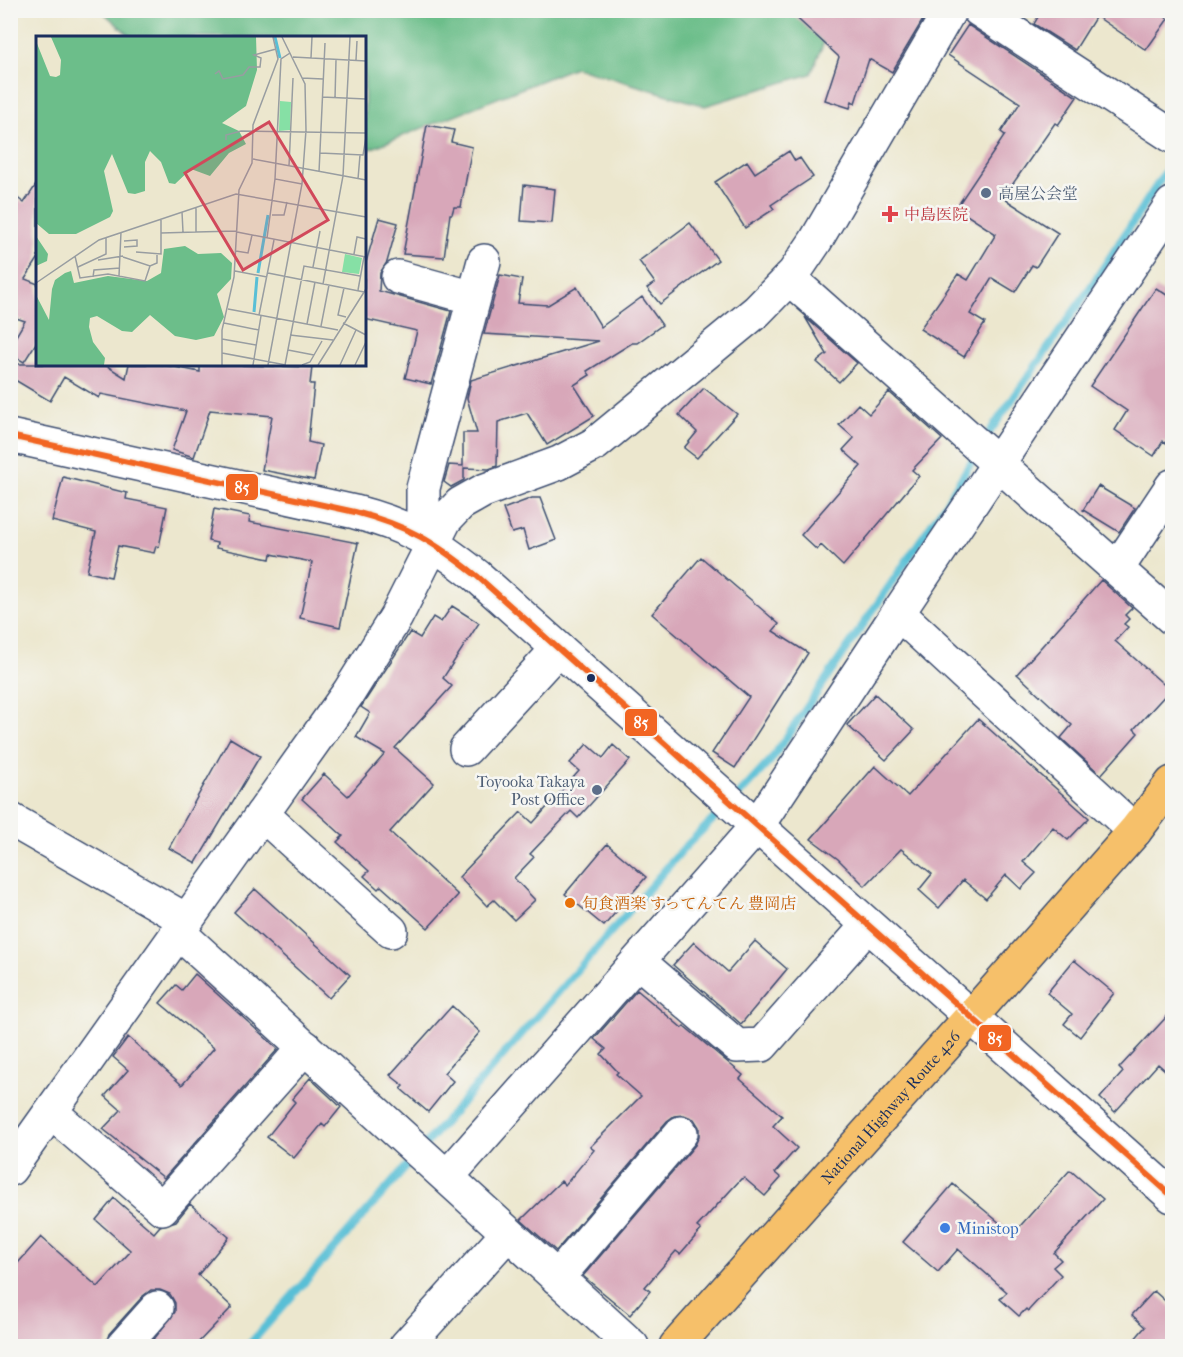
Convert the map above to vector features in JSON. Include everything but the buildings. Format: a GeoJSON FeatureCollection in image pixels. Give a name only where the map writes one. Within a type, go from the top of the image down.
{"type":"FeatureCollection","features":[{"type":"Feature","properties":{"kind":"highway","name":"National Highway Route 426"},"geometry":{"type":"LineString","coordinates":[[676,1347],[1135,831],[1173,783]]}},
{"type":"Feature","properties":{"kind":"street"},"geometry":{"type":"LineString","coordinates":[[10,1169],[376,651],[452,511],[470,497],[568,459],[613,431],[757,311],[789,278],[815,242],[950,10]]}},
{"type":"Feature","properties":{"kind":"street"},"geometry":{"type":"LineString","coordinates":[[979,10],[1171,135]]}},
{"type":"Feature","properties":{"kind":"street"},"geometry":{"type":"LineString","coordinates":[[440,1171],[638,961],[751,820],[898,613],[996,461],[1173,204]]}},
{"type":"Feature","properties":{"kind":"street"},"geometry":{"type":"LineString","coordinates":[[435,543],[423,515],[423,488],[484,261]]}},
{"type":"Feature","properties":{"kind":"street"},"geometry":{"type":"LineString","coordinates":[[398,277],[474,298]]}},
{"type":"Feature","properties":{"kind":"street"},"geometry":{"type":"LineString","coordinates":[[789,278],[1173,618]]}},
{"type":"Feature","properties":{"kind":"street"},"geometry":{"type":"LineString","coordinates":[[10,436],[355,512],[406,527],[435,543],[477,576],[1173,1196]]}},
{"type":"Feature","properties":{"kind":"street"},"geometry":{"type":"LineString","coordinates":[[1117,569],[1173,486]]}},
{"type":"Feature","properties":{"kind":"street"},"geometry":{"type":"LineString","coordinates":[[898,613],[1135,831]]}},
{"type":"Feature","properties":{"kind":"street"},"geometry":{"type":"LineString","coordinates":[[466,750],[558,649]]}},
{"type":"Feature","properties":{"kind":"street"},"geometry":{"type":"LineString","coordinates":[[262,814],[391,931]]}},
{"type":"Feature","properties":{"kind":"street"},"geometry":{"type":"LineString","coordinates":[[10,819],[181,925],[305,1047],[632,1347]]}},
{"type":"Feature","properties":{"kind":"street"},"geometry":{"type":"LineString","coordinates":[[638,961],[737,1046],[762,1045],[868,925]]}},
{"type":"Feature","properties":{"kind":"street"},"geometry":{"type":"LineString","coordinates":[[51,1112],[162,1208],[305,1047]]}},
{"type":"Feature","properties":{"kind":"street"},"geometry":{"type":"LineString","coordinates":[[557,1278],[681,1133]]}},
{"type":"Feature","properties":{"kind":"street"},"geometry":{"type":"LineString","coordinates":[[406,1347],[508,1233]]}},
{"type":"Feature","properties":{"kind":"street"},"geometry":{"type":"LineString","coordinates":[[123,1347],[157,1308]]}},
{"type":"Feature","properties":{"kind":"green space"},"geometry":{"type":"Polygon","coordinates":[[[837,10],[811,74],[705,106],[575,67],[366,151],[366,36],[130,36],[102,11],[837,10]]]}},
{"type":"Feature","properties":{"kind":"waterway"},"geometry":{"type":"LineString","coordinates":[[982,443],[1088,291],[1172,162]]}},
{"type":"Feature","properties":{"kind":"waterway"},"geometry":{"type":"LineString","coordinates":[[737,797],[771,760],[948,500],[976,454]]}},
{"type":"Feature","properties":{"kind":"waterway"},"geometry":{"type":"LineString","coordinates":[[422,1148],[685,847],[727,806]]}},
{"type":"Feature","properties":{"kind":"waterway"},"geometry":{"type":"LineString","coordinates":[[248,1346],[414,1158]]}},
{"type":"Feature","properties":{"kind":"transit line","name":"85"},"geometry":{"type":"LineString","coordinates":[[10,436],[355,512],[406,529],[434,544],[477,576],[1172,1196]]}},
{"type":"Feature","properties":{"kind":"place","name":"高屋公会堂"},"geometry":{"type":"Point","coordinates":[986,193]}},
{"type":"Feature","properties":{"kind":"place","name":"中島医院"},"geometry":{"type":"Point","coordinates":[890,214]}},
{"type":"Feature","properties":{"kind":"place","name":"Toyooka Takaya Post Office"},"geometry":{"type":"Point","coordinates":[597,790]}},
{"type":"Feature","properties":{"kind":"place","name":"旬食酒楽 すってんてん 豊岡店"},"geometry":{"type":"Point","coordinates":[570,903]}},
{"type":"Feature","properties":{"kind":"place","name":"Ministop"},"geometry":{"type":"Point","coordinates":[945,1228]}}]}
